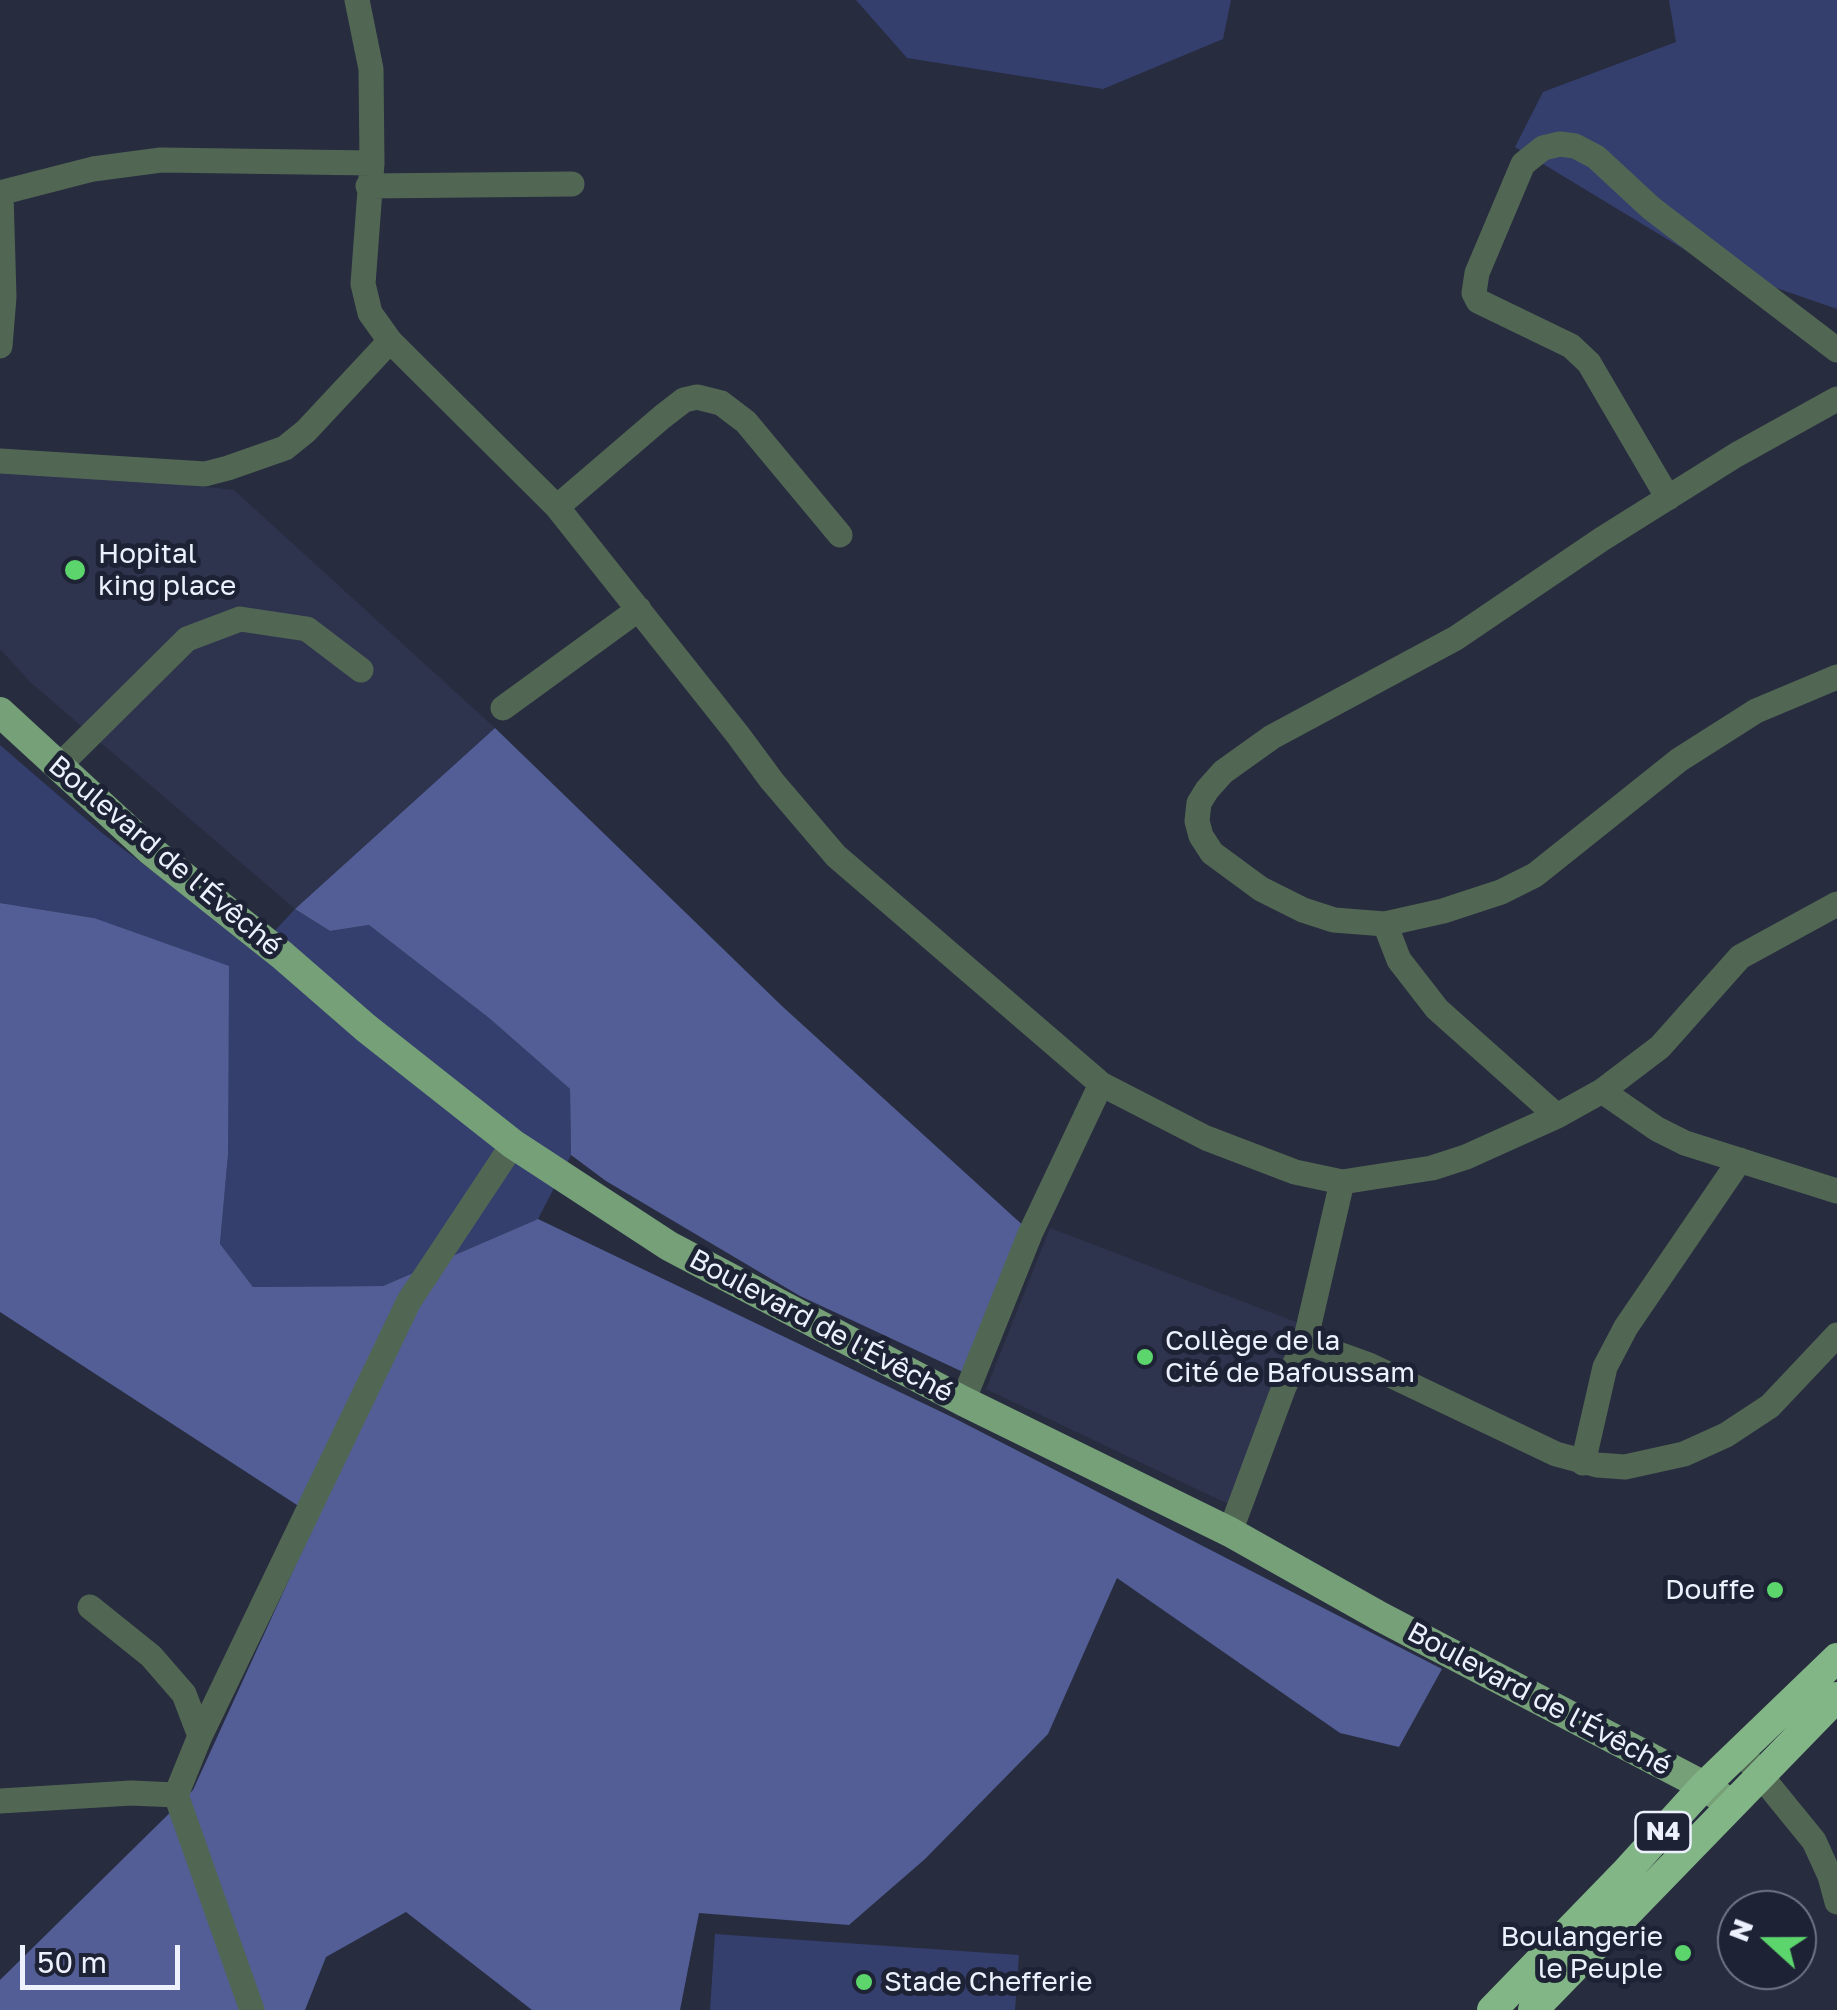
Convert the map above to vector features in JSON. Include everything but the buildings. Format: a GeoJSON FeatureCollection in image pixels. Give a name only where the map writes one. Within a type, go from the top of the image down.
{"type":"FeatureCollection","features":[{"type":"Feature","properties":{"kind":"highway","name":"N4"},"geometry":{"type":"LineString","coordinates":[[1492,2010],[1704,1786],[1837,1658]]}},
{"type":"Feature","properties":{"kind":"highway","name":"N4"},"geometry":{"type":"LineString","coordinates":[[1533,2010],[1837,1697]]}},
{"type":"Feature","properties":{"kind":"main road","name":"Boulevard de l'Évêché"},"geometry":{"type":"LineString","coordinates":[[0,712],[150,850],[513,1144],[670,1246],[963,1402],[1230,1532],[1731,1804]]}},
{"type":"Feature","properties":{"kind":"street"},"geometry":{"type":"LineString","coordinates":[[357,0],[371,68],[363,284],[370,313],[390,341],[557,507],[772,781],[836,856],[1102,1084],[1206,1138],[1270,1164],[1342,1182],[1432,1168],[1466,1158],[1602,1091],[1660,1047],[1740,957],[1837,904]]}},
{"type":"Feature","properties":{"kind":"street"},"geometry":{"type":"LineString","coordinates":[[1668,498],[1589,363],[1571,346],[1478,300],[1474,293],[1477,274],[1523,164],[1543,148],[1560,144],[1596,157],[1642,201],[1837,350]]}},
{"type":"Feature","properties":{"kind":"street"},"geometry":{"type":"LineString","coordinates":[[0,346],[4,296],[0,193],[94,169],[161,160],[572,184]]}},
{"type":"Feature","properties":{"kind":"street"},"geometry":{"type":"LineString","coordinates":[[0,461],[205,474],[228,468],[285,448],[306,431],[390,341]]}},
{"type":"Feature","properties":{"kind":"street"},"geometry":{"type":"LineString","coordinates":[[557,507],[662,417],[684,400],[697,397],[721,402],[746,422],[840,534]]}},
{"type":"Feature","properties":{"kind":"street"},"geometry":{"type":"LineString","coordinates":[[1837,399],[1668,498],[1456,638],[1272,737],[1223,772],[1206,790],[1199,803],[1197,821],[1212,853],[1261,889],[1304,910],[1334,920],[1384,924],[1443,911],[1535,874],[1679,760],[1756,712],[1837,677]]}},
{"type":"Feature","properties":{"kind":"street"},"geometry":{"type":"LineString","coordinates":[[503,708],[639,609]]}},
{"type":"Feature","properties":{"kind":"street"},"geometry":{"type":"LineString","coordinates":[[58,766],[187,640],[240,619],[307,630],[361,670]]}},
{"type":"Feature","properties":{"kind":"street"},"geometry":{"type":"LineString","coordinates":[[1384,924],[1399,960],[1436,1008],[1557,1116]]}},
{"type":"Feature","properties":{"kind":"street"},"geometry":{"type":"LineString","coordinates":[[963,1402],[1030,1234],[1102,1084]]}},
{"type":"Feature","properties":{"kind":"street"},"geometry":{"type":"LineString","coordinates":[[1602,1091],[1656,1130],[1685,1143],[1837,1191]]}},
{"type":"Feature","properties":{"kind":"street"},"geometry":{"type":"LineString","coordinates":[[252,2010],[176,1796],[200,1736],[409,1301],[513,1144]]}},
{"type":"Feature","properties":{"kind":"street"},"geometry":{"type":"LineString","coordinates":[[1583,1463],[1604,1366],[1626,1326],[1740,1160]]}},
{"type":"Feature","properties":{"kind":"street"},"geometry":{"type":"LineString","coordinates":[[1230,1532],[1284,1387],[1306,1342],[1342,1182]]}},
{"type":"Feature","properties":{"kind":"street"},"geometry":{"type":"LineString","coordinates":[[1306,1342],[1369,1365],[1556,1454],[1583,1463],[1625,1467],[1684,1454],[1726,1435],[1770,1406],[1837,1335]]}},
{"type":"Feature","properties":{"kind":"street"},"geometry":{"type":"LineString","coordinates":[[90,1607],[170,1676],[184,1694],[200,1736]]}},
{"type":"Feature","properties":{"kind":"street"},"geometry":{"type":"LineString","coordinates":[[1740,1751],[1814,1841],[1837,1902]]}},
{"type":"Feature","properties":{"kind":"street"},"geometry":{"type":"LineString","coordinates":[[0,1801],[130,1793],[176,1796]]}},
{"type":"Feature","properties":{"kind":"shaded area"},"geometry":{"type":"Polygon","coordinates":[[[856,0],[1231,0],[1223,39],[1103,89],[907,58],[856,0]]]}},
{"type":"Feature","properties":{"kind":"shaded area"},"geometry":{"type":"Polygon","coordinates":[[[1669,0],[1837,0],[1837,309],[1710,265],[1515,147],[1543,92],[1676,42],[1669,0]]]}},
{"type":"Feature","properties":{"kind":"shaded area"},"geometry":{"type":"Polygon","coordinates":[[[0,466],[234,490],[495,728],[295,909],[31,683],[0,649],[0,466]]]}},
{"type":"Feature","properties":{"kind":"shaded area"},"geometry":{"type":"Polygon","coordinates":[[[495,728],[783,1007],[1027,1229],[963,1372],[800,1296],[606,1181],[571,1155],[570,1089],[489,1018],[369,925],[330,931],[295,909],[495,728]]]}},
{"type":"Feature","properties":{"kind":"shaded area"},"geometry":{"type":"Polygon","coordinates":[[[0,745],[102,833],[257,950],[295,909],[330,931],[369,925],[489,1018],[570,1089],[571,1155],[538,1219],[383,1286],[253,1287],[220,1245],[228,1155],[94,918],[0,903],[0,745]]]}},
{"type":"Feature","properties":{"kind":"shaded area"},"geometry":{"type":"Polygon","coordinates":[[[0,903],[94,918],[229,966],[228,1155],[220,1244],[253,1287],[383,1286],[538,1219],[954,1418],[1442,1669],[1399,1747],[1340,1733],[1117,1578],[1048,1734],[925,1859],[849,1925],[699,1913],[680,2010],[532,2010],[406,1912],[326,1957],[305,2010],[0,2010],[0,1980],[193,1790],[317,1518],[0,1312],[0,903]]]}},
{"type":"Feature","properties":{"kind":"shaded area","name":"Collège de la Cité de Bafoussam"},"geometry":{"type":"Polygon","coordinates":[[[1050,1228],[1304,1325],[1230,1505],[986,1389],[1050,1228]]]}},
{"type":"Feature","properties":{"kind":"shaded area","name":"Stade Chefferie"},"geometry":{"type":"Polygon","coordinates":[[[715,1934],[1019,1955],[1015,2010],[710,2010],[715,1934]]]}},
{"type":"Feature","properties":{"kind":"place","name":"Hopital king place"},"geometry":{"type":"Point","coordinates":[75,570]}},
{"type":"Feature","properties":{"kind":"place","name":"Collège de la Cité de Bafoussam"},"geometry":{"type":"Point","coordinates":[1145,1357]}},
{"type":"Feature","properties":{"kind":"place","name":"Douffe"},"geometry":{"type":"Point","coordinates":[1775,1590]}},
{"type":"Feature","properties":{"kind":"place","name":"Boulangerie le Peuple"},"geometry":{"type":"Point","coordinates":[1683,1953]}},
{"type":"Feature","properties":{"kind":"place","name":"Stade Chefferie"},"geometry":{"type":"Point","coordinates":[864,1982]}}]}
